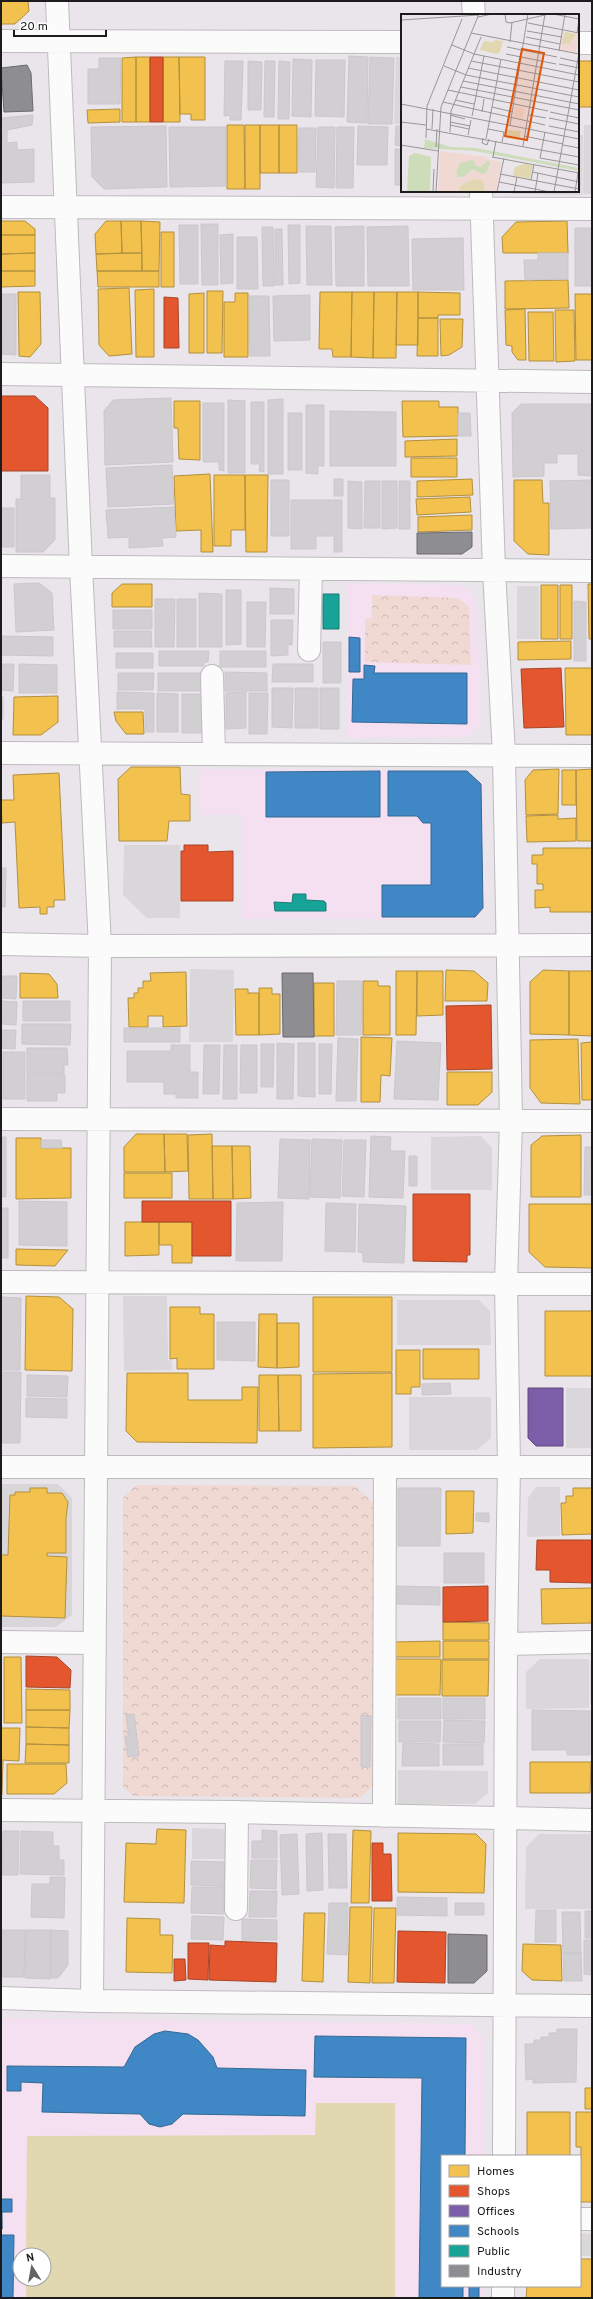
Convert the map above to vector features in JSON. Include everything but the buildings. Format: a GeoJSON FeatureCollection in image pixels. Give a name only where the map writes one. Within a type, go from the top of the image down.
{"type":"FeatureCollection","features":[{"type":"Feature","properties":{"kind":"street"},"geometry":{"type":"LineString","coordinates":[[58,1],[89,753],[100,946],[92,2001]]}},
{"type":"Feature","properties":{"kind":"street"},"geometry":{"type":"LineString","coordinates":[[473,1],[474,14]]}},
{"type":"Feature","properties":{"kind":"street"},"geometry":{"type":"LineString","coordinates":[[1,41],[401,42]]}},
{"type":"Feature","properties":{"kind":"street"},"geometry":{"type":"LineString","coordinates":[[579,43],[592,43]]}},
{"type":"Feature","properties":{"kind":"street"},"geometry":{"type":"LineString","coordinates":[[482,200],[494,570],[504,755],[511,1120],[506,1284],[509,1466],[506,1644],[506,2005],[504,2155]]}},
{"type":"Feature","properties":{"kind":"street"},"geometry":{"type":"LineString","coordinates":[[1,207],[482,200],[592,209]]}},
{"type":"Feature","properties":{"kind":"street"},"geometry":{"type":"LineString","coordinates":[[1,374],[488,382],[592,382]]}},
{"type":"Feature","properties":{"kind":"street"},"geometry":{"type":"LineString","coordinates":[[1,566],[592,571]]}},
{"type":"Feature","properties":{"kind":"street"},"geometry":{"type":"LineString","coordinates":[[309,650],[311,569]]}},
{"type":"Feature","properties":{"kind":"street"},"geometry":{"type":"LineString","coordinates":[[212,676],[214,754]]}},
{"type":"Feature","properties":{"kind":"street"},"geometry":{"type":"LineString","coordinates":[[1,753],[592,756]]}},
{"type":"Feature","properties":{"kind":"street"},"geometry":{"type":"LineString","coordinates":[[1,944],[100,946],[592,945]]}},
{"type":"Feature","properties":{"kind":"street"},"geometry":{"type":"LineString","coordinates":[[1,1119],[592,1121]]}},
{"type":"Feature","properties":{"kind":"street"},"geometry":{"type":"LineString","coordinates":[[1,1282],[592,1284]]}},
{"type":"Feature","properties":{"kind":"street"},"geometry":{"type":"LineString","coordinates":[[1,1467],[592,1467]]}},
{"type":"Feature","properties":{"kind":"street"},"geometry":{"type":"LineString","coordinates":[[384,1816],[385,1467]]}},
{"type":"Feature","properties":{"kind":"street"},"geometry":{"type":"LineString","coordinates":[[1,1642],[94,1643]]}},
{"type":"Feature","properties":{"kind":"street"},"geometry":{"type":"LineString","coordinates":[[506,1644],[592,1642]]}},
{"type":"Feature","properties":{"kind":"street"},"geometry":{"type":"LineString","coordinates":[[1,1810],[237,1812],[592,1820]]}},
{"type":"Feature","properties":{"kind":"street"},"geometry":{"type":"LineString","coordinates":[[236,1909],[237,1812]]}},
{"type":"Feature","properties":{"kind":"street"},"geometry":{"type":"LineString","coordinates":[[1,1998],[92,2001],[592,2006]]}},
{"type":"Feature","properties":{"kind":"street"},"geometry":{"type":"LineString","coordinates":[[581,2219],[592,2219]]}},
{"type":"Feature","properties":{"kind":"street"},"geometry":{"type":"LineString","coordinates":[[503,2287],[503,2298]]}},
{"type":"Feature","properties":{"kind":"shaded area"},"geometry":{"type":"Polygon","coordinates":[[[396,57],[401,57],[401,124],[394,124],[396,57]]]}},
{"type":"Feature","properties":{"kind":"shaded area"},"geometry":{"type":"Polygon","coordinates":[[[584,125],[592,125],[592,194],[583,194],[584,125]]]}},
{"type":"Feature","properties":{"kind":"shaded area"},"geometry":{"type":"Polygon","coordinates":[[[579,135],[583,135],[582,195],[512,194],[510,192],[579,192],[579,135]]]}},
{"type":"Feature","properties":{"kind":"shaded area"},"geometry":{"type":"Polygon","coordinates":[[[347,584],[461,585],[476,597],[482,725],[468,737],[348,738],[347,584]]]}},
{"type":"Feature","properties":{"kind":"shaded area"},"geometry":{"type":"Polygon","coordinates":[[[517,586],[539,586],[539,639],[517,639],[517,586]]]}},
{"type":"Feature","properties":{"kind":"shaded area"},"geometry":{"type":"Polygon","coordinates":[[[200,769],[468,770],[483,784],[485,909],[476,919],[242,919],[241,815],[200,815],[200,769]]]}},
{"type":"Feature","properties":{"kind":"shaded area"},"geometry":{"type":"Polygon","coordinates":[[[124,845],[180,845],[180,918],[147,918],[123,895],[124,845]]]}},
{"type":"Feature","properties":{"kind":"shaded area"},"geometry":{"type":"Polygon","coordinates":[[[190,969],[234,970],[233,1042],[189,1042],[190,969]]]}},
{"type":"Feature","properties":{"kind":"shaded area"},"geometry":{"type":"Polygon","coordinates":[[[481,1136],[492,1148],[492,1190],[431,1190],[431,1137],[481,1136]]]}},
{"type":"Feature","properties":{"kind":"shaded area"},"geometry":{"type":"Polygon","coordinates":[[[123,1296],[167,1296],[168,1360],[172,1361],[172,1370],[124,1371],[123,1296]]]}},
{"type":"Feature","properties":{"kind":"shaded area"},"geometry":{"type":"Polygon","coordinates":[[[397,1300],[479,1300],[490,1311],[491,1345],[397,1345],[397,1300]]]}},
{"type":"Feature","properties":{"kind":"shaded area"},"geometry":{"type":"Polygon","coordinates":[[[566,1388],[592,1388],[592,1448],[566,1448],[566,1388]]]}},
{"type":"Feature","properties":{"kind":"shaded area"},"geometry":{"type":"Polygon","coordinates":[[[409,1397],[491,1397],[491,1438],[477,1450],[409,1450],[409,1397]]]}},
{"type":"Feature","properties":{"kind":"shaded area"},"geometry":{"type":"Polygon","coordinates":[[[1,1484],[58,1484],[72,1498],[72,1615],[56,1627],[1,1627],[1,1484]]]}},
{"type":"Feature","properties":{"kind":"shaded area"},"geometry":{"type":"Polygon","coordinates":[[[536,1487],[560,1487],[560,1536],[527,1537],[528,1498],[536,1487]]]}},
{"type":"Feature","properties":{"kind":"shaded area"},"geometry":{"type":"Polygon","coordinates":[[[540,1659],[589,1659],[589,1708],[526,1709],[526,1672],[540,1659]]]}},
{"type":"Feature","properties":{"kind":"shaded area"},"geometry":{"type":"Polygon","coordinates":[[[398,1770],[488,1771],[488,1793],[475,1804],[398,1804],[398,1770]]]}},
{"type":"Feature","properties":{"kind":"shaded area"},"geometry":{"type":"Polygon","coordinates":[[[192,1828],[222,1829],[227,1832],[226,1859],[192,1859],[192,1828]]]}},
{"type":"Feature","properties":{"kind":"shaded area"},"geometry":{"type":"Polygon","coordinates":[[[539,1834],[592,1834],[592,1909],[525,1909],[526,1847],[539,1834]]]}},
{"type":"Feature","properties":{"kind":"shaded area"},"geometry":{"type":"Polygon","coordinates":[[[1,2018],[471,2024],[483,2037],[483,2155],[441,2155],[441,2287],[483,2287],[483,2298],[1,2298],[1,2018]]]}},
{"type":"Feature","properties":{"kind":"shaded area"},"geometry":{"type":"Polygon","coordinates":[[[316,2103],[395,2103],[395,2298],[26,2298],[26,2287],[52,2287],[52,2247],[26,2247],[27,2136],[315,2135],[316,2103]]]}},
{"type":"Feature","properties":{"kind":"shaded area"},"geometry":{"type":"Polygon","coordinates":[[[581,2233],[592,2234],[592,2256],[581,2256],[581,2233]]]}},
{"type":"Feature","properties":{"kind":"green space"},"geometry":{"type":"Polygon","coordinates":[[[372,595],[457,598],[469,606],[471,665],[365,662],[365,619],[372,618],[372,595]]]}},
{"type":"Feature","properties":{"kind":"green space"},"geometry":{"type":"Polygon","coordinates":[[[136,1485],[355,1486],[376,1506],[377,1782],[360,1798],[133,1796],[123,1787],[123,1498],[136,1485]]]}}]}
